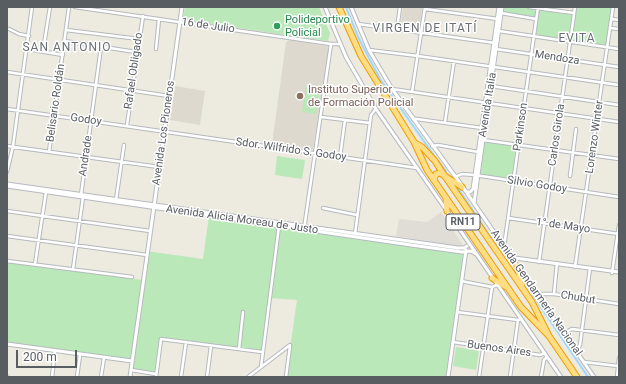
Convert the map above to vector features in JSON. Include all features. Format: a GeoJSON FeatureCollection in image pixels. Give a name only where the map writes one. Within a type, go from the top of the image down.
{"type":"FeatureCollection","features":[{"type":"Feature","properties":{"kind":"highway","name":"RN11"},"geometry":{"type":"LineString","coordinates":[[339,7],[370,71],[414,142],[427,170],[526,314],[549,336]]}},
{"type":"Feature","properties":{"kind":"highway","name":"RN11"},"geometry":{"type":"LineString","coordinates":[[414,142],[422,147],[435,162],[524,290],[537,311],[549,336],[577,377]]}},
{"type":"Feature","properties":{"kind":"highway"},"geometry":{"type":"LineString","coordinates":[[434,180],[436,174],[440,173],[464,189]]}},
{"type":"Feature","properties":{"kind":"highway"},"geometry":{"type":"LineString","coordinates":[[446,198],[447,211]]}},
{"type":"Feature","properties":{"kind":"highway"},"geometry":{"type":"LineString","coordinates":[[517,266],[524,290],[523,298],[517,300]]}},
{"type":"Feature","properties":{"kind":"highway"},"geometry":{"type":"LineString","coordinates":[[492,278],[510,290]]}},
{"type":"Feature","properties":{"kind":"main road","name":"Avenida Los Pioneros"},"geometry":{"type":"LineString","coordinates":[[130,377],[182,7]]}},
{"type":"Feature","properties":{"kind":"main road"},"geometry":{"type":"LineString","coordinates":[[325,7],[353,71],[376,109],[468,241],[519,319],[561,377]]}},
{"type":"Feature","properties":{"kind":"main road","name":"Avenida Gendarmería Nacional"},"geometry":{"type":"LineString","coordinates":[[351,7],[357,24],[392,89],[413,120],[456,177],[594,377]]}},
{"type":"Feature","properties":{"kind":"main road","name":"Avenida Italia"},"geometry":{"type":"LineString","coordinates":[[464,189],[472,191],[476,176],[492,67],[499,31],[501,7]]}},
{"type":"Feature","properties":{"kind":"main road","name":"Avenida Italia"},"geometry":{"type":"LineString","coordinates":[[474,203],[478,152],[491,86],[492,67],[496,49],[498,19],[500,13]]}},
{"type":"Feature","properties":{"kind":"main road","name":"Avenida Alicia Moreau de Justo"},"geometry":{"type":"LineString","coordinates":[[7,185],[46,192],[116,200],[279,226],[304,228]]}},
{"type":"Feature","properties":{"kind":"main road","name":"Avenida Alicia Moreau de Justo"},"geometry":{"type":"LineString","coordinates":[[7,185],[355,235],[458,248],[464,248],[467,246]]}},
{"type":"Feature","properties":{"kind":"main road","name":"Avenida Alicia Moreau de Justo"},"geometry":{"type":"LineString","coordinates":[[355,235],[466,252],[471,251],[476,254]]}},
{"type":"Feature","properties":{"kind":"main road"},"geometry":{"type":"LineString","coordinates":[[448,377],[468,241]]}},
{"type":"Feature","properties":{"kind":"main road"},"geometry":{"type":"LineString","coordinates":[[510,256],[619,273]]}},
{"type":"Feature","properties":{"kind":"main road"},"geometry":{"type":"LineString","coordinates":[[517,266],[516,263],[518,260],[539,261]]}},
{"type":"Feature","properties":{"kind":"main road"},"geometry":{"type":"LineString","coordinates":[[7,344],[132,361]]}},
{"type":"Feature","properties":{"kind":"street"},"geometry":{"type":"LineString","coordinates":[[7,172],[13,146],[32,7]]}},
{"type":"Feature","properties":{"kind":"street"},"geometry":{"type":"LineString","coordinates":[[43,51],[50,7]]}},
{"type":"Feature","properties":{"kind":"street","name":"Belisario Roldán"},"geometry":{"type":"LineString","coordinates":[[49,152],[69,7]]}},
{"type":"Feature","properties":{"kind":"street","name":"16 de Julio"},"geometry":{"type":"LineString","coordinates":[[76,7],[331,44],[340,44]]}},
{"type":"Feature","properties":{"kind":"street"},"geometry":{"type":"LineString","coordinates":[[397,29],[400,7]]}},
{"type":"Feature","properties":{"kind":"street"},"geometry":{"type":"LineString","coordinates":[[529,7],[574,13]]}},
{"type":"Feature","properties":{"kind":"street","name":"Carlos Girola"},"geometry":{"type":"LineString","coordinates":[[539,261],[575,7]]}},
{"type":"Feature","properties":{"kind":"street","name":"Lorenzo Winter"},"geometry":{"type":"LineString","coordinates":[[575,267],[582,229],[613,7]]}},
{"type":"Feature","properties":{"kind":"street"},"geometry":{"type":"LineString","coordinates":[[412,92],[425,8],[498,19]]}},
{"type":"Feature","properties":{"kind":"street","name":"Parkinson"},"geometry":{"type":"LineString","coordinates":[[504,247],[538,8]]}},
{"type":"Feature","properties":{"kind":"street"},"geometry":{"type":"LineString","coordinates":[[500,13],[536,19]]}},
{"type":"Feature","properties":{"kind":"street","name":"Rafael Obligado"},"geometry":{"type":"LineString","coordinates":[[127,125],[136,52],[143,16]]}},
{"type":"Feature","properties":{"kind":"street"},"geometry":{"type":"LineString","coordinates":[[156,50],[160,19]]}},
{"type":"Feature","properties":{"kind":"street"},"geometry":{"type":"LineString","coordinates":[[612,19],[619,20]]}},
{"type":"Feature","properties":{"kind":"street"},"geometry":{"type":"LineString","coordinates":[[357,24],[496,43]]}},
{"type":"Feature","properties":{"kind":"street"},"geometry":{"type":"LineString","coordinates":[[610,28],[619,29]]}},
{"type":"Feature","properties":{"kind":"street"},"geometry":{"type":"LineString","coordinates":[[9,29],[19,34],[29,36]]}},
{"type":"Feature","properties":{"kind":"street"},"geometry":{"type":"LineString","coordinates":[[66,30],[139,39]]}},
{"type":"Feature","properties":{"kind":"street"},"geometry":{"type":"LineString","coordinates":[[499,31],[619,49]]}},
{"type":"Feature","properties":{"kind":"street"},"geometry":{"type":"LineString","coordinates":[[64,41],[136,52]]}},
{"type":"Feature","properties":{"kind":"street"},"geometry":{"type":"LineString","coordinates":[[304,228],[331,44]]}},
{"type":"Feature","properties":{"kind":"street","name":"Andrade"},"geometry":{"type":"LineString","coordinates":[[73,269],[80,222],[85,157],[101,47]]}},
{"type":"Feature","properties":{"kind":"street"},"geometry":{"type":"LineString","coordinates":[[27,48],[63,55]]}},
{"type":"Feature","properties":{"kind":"street","name":"Mendoza"},"geometry":{"type":"LineString","coordinates":[[496,49],[619,67]]}},
{"type":"Feature","properties":{"kind":"street"},"geometry":{"type":"LineString","coordinates":[[370,50],[619,85]]}},
{"type":"Feature","properties":{"kind":"street"},"geometry":{"type":"LineString","coordinates":[[445,122],[454,61]]}},
{"type":"Feature","properties":{"kind":"street"},"geometry":{"type":"LineString","coordinates":[[7,72],[170,96]]}},
{"type":"Feature","properties":{"kind":"street"},"geometry":{"type":"LineString","coordinates":[[491,86],[619,105]]}},
{"type":"Feature","properties":{"kind":"street"},"geometry":{"type":"LineString","coordinates":[[392,89],[619,122]]}},
{"type":"Feature","properties":{"kind":"street","name":"Godoy"},"geometry":{"type":"LineString","coordinates":[[7,109],[164,131]]}},
{"type":"Feature","properties":{"kind":"street"},"geometry":{"type":"LineString","coordinates":[[355,235],[371,115],[376,109]]}},
{"type":"Feature","properties":{"kind":"street"},"geometry":{"type":"LineString","coordinates":[[321,117],[370,123]]}},
{"type":"Feature","properties":{"kind":"street"},"geometry":{"type":"LineString","coordinates":[[340,157],[346,120]]}},
{"type":"Feature","properties":{"kind":"street"},"geometry":{"type":"LineString","coordinates":[[413,120],[445,122],[482,128]]}},
{"type":"Feature","properties":{"kind":"street"},"geometry":{"type":"LineString","coordinates":[[570,176],[576,130]]}},
{"type":"Feature","properties":{"kind":"street","name":"Sdor. Wilfrido S. Godoy"},"geometry":{"type":"LineString","coordinates":[[164,131],[417,168]]}},
{"type":"Feature","properties":{"kind":"street"},"geometry":{"type":"LineString","coordinates":[[481,140],[619,160]]}},
{"type":"Feature","properties":{"kind":"street"},"geometry":{"type":"LineString","coordinates":[[116,200],[124,145]]}},
{"type":"Feature","properties":{"kind":"street"},"geometry":{"type":"LineString","coordinates":[[7,146],[159,167]]}},
{"type":"Feature","properties":{"kind":"street"},"geometry":{"type":"LineString","coordinates":[[432,146],[478,152]]}},
{"type":"Feature","properties":{"kind":"street","name":"Silvio Godoy"},"geometry":{"type":"LineString","coordinates":[[456,177],[462,174],[619,196]]}},
{"type":"Feature","properties":{"kind":"street"},"geometry":{"type":"LineString","coordinates":[[35,264],[46,192]]}},
{"type":"Feature","properties":{"kind":"street"},"geometry":{"type":"LineString","coordinates":[[323,208],[357,214]]}},
{"type":"Feature","properties":{"kind":"street"},"geometry":{"type":"LineString","coordinates":[[7,211],[150,231]]}},
{"type":"Feature","properties":{"kind":"street","name":"1° de Mayo"},"geometry":{"type":"LineString","coordinates":[[508,218],[618,234]]}},
{"type":"Feature","properties":{"kind":"street"},"geometry":{"type":"LineString","coordinates":[[612,272],[619,225]]}},
{"type":"Feature","properties":{"kind":"street"},"geometry":{"type":"LineString","coordinates":[[261,367],[279,226]]}},
{"type":"Feature","properties":{"kind":"street"},"geometry":{"type":"LineString","coordinates":[[7,236],[147,255]]}},
{"type":"Feature","properties":{"kind":"street"},"geometry":{"type":"LineString","coordinates":[[7,261],[132,278]]}},
{"type":"Feature","properties":{"kind":"street"},"geometry":{"type":"LineString","coordinates":[[554,294],[557,264]]}},
{"type":"Feature","properties":{"kind":"street"},"geometry":{"type":"LineString","coordinates":[[576,351],[580,345],[590,269]]}},
{"type":"Feature","properties":{"kind":"street"},"geometry":{"type":"LineString","coordinates":[[461,281],[492,287],[497,285]]}},
{"type":"Feature","properties":{"kind":"street"},"geometry":{"type":"LineString","coordinates":[[479,377],[492,287]]}},
{"type":"Feature","properties":{"kind":"street","name":"Chubut"},"geometry":{"type":"LineString","coordinates":[[537,294],[554,294],[619,304]]}},
{"type":"Feature","properties":{"kind":"street"},"geometry":{"type":"LineString","coordinates":[[239,349],[243,312]]}},
{"type":"Feature","properties":{"kind":"street"},"geometry":{"type":"LineString","coordinates":[[457,312],[487,317],[519,319],[510,377]]}},
{"type":"Feature","properties":{"kind":"street"},"geometry":{"type":"LineString","coordinates":[[564,333],[572,329],[619,336]]}},
{"type":"Feature","properties":{"kind":"street"},"geometry":{"type":"LineString","coordinates":[[131,370],[156,375],[162,339],[262,352]]}},
{"type":"Feature","properties":{"kind":"street"},"geometry":{"type":"LineString","coordinates":[[181,377],[186,342]]}},
{"type":"Feature","properties":{"kind":"street","name":"Buenos Aires"},"geometry":{"type":"LineString","coordinates":[[453,342],[540,355],[545,354]]}},
{"type":"Feature","properties":{"kind":"street"},"geometry":{"type":"LineString","coordinates":[[248,377],[290,345],[286,377]]}},
{"type":"Feature","properties":{"kind":"street"},"geometry":{"type":"LineString","coordinates":[[207,377],[211,346]]}},
{"type":"Feature","properties":{"kind":"street"},"geometry":{"type":"LineString","coordinates":[[52,377],[55,351]]}},
{"type":"Feature","properties":{"kind":"street"},"geometry":{"type":"LineString","coordinates":[[77,377],[80,355]]}},
{"type":"Feature","properties":{"kind":"street"},"geometry":{"type":"LineString","coordinates":[[541,377],[544,360],[547,357]]}},
{"type":"Feature","properties":{"kind":"street"},"geometry":{"type":"LineString","coordinates":[[101,377],[104,358]]}},
{"type":"Feature","properties":{"kind":"street"},"geometry":{"type":"LineString","coordinates":[[617,377],[619,358]]}},
{"type":"Feature","properties":{"kind":"street"},"geometry":{"type":"LineString","coordinates":[[584,362],[618,366]]}},
{"type":"Feature","properties":{"kind":"shaded area"},"geometry":{"type":"Polygon","coordinates":[[[403,7],[423,7],[419,30],[400,27],[403,7]]]}},
{"type":"Feature","properties":{"kind":"shaded area","name":"Instituto Superior de Formación Policial"},"geometry":{"type":"Polygon","coordinates":[[[290,40],[327,46],[329,48],[312,150],[272,144],[286,42],[290,40]]]}},
{"type":"Feature","properties":{"kind":"shaded area"},"geometry":{"type":"Polygon","coordinates":[[[175,86],[205,91],[200,125],[170,120],[175,86]]]}},
{"type":"Feature","properties":{"kind":"shaded area"},"geometry":{"type":"Polygon","coordinates":[[[441,212],[463,247],[396,236],[399,219],[427,222],[441,212]]]}},
{"type":"Feature","properties":{"kind":"green space","name":"Polideportivo Policial"},"geometry":{"type":"Polygon","coordinates":[[[185,7],[319,7],[330,33],[328,41],[183,20],[185,7]]]}},
{"type":"Feature","properties":{"kind":"green space"},"geometry":{"type":"Polygon","coordinates":[[[503,7],[524,7],[537,9],[535,18],[502,12],[503,7]]]}},
{"type":"Feature","properties":{"kind":"green space"},"geometry":{"type":"Polygon","coordinates":[[[577,7],[612,7],[606,46],[571,41],[577,7]]]}},
{"type":"Feature","properties":{"kind":"green space"},"geometry":{"type":"Polygon","coordinates":[[[539,10],[572,15],[568,40],[536,35],[539,10]]]}},
{"type":"Feature","properties":{"kind":"green space"},"geometry":{"type":"Polygon","coordinates":[[[306,87],[320,89],[316,114],[302,112],[306,87]]]}},
{"type":"Feature","properties":{"kind":"green space"},"geometry":{"type":"Polygon","coordinates":[[[483,142],[517,146],[512,180],[478,175],[483,142]]]}},
{"type":"Feature","properties":{"kind":"green space"},"geometry":{"type":"Polygon","coordinates":[[[277,156],[305,160],[302,179],[275,175],[277,156]]]}},
{"type":"Feature","properties":{"kind":"green space"},"geometry":{"type":"Polygon","coordinates":[[[209,216],[465,252],[446,377],[286,377],[297,300],[269,298],[262,351],[162,340],[156,373],[129,370],[130,361],[7,344],[7,261],[142,280],[146,251],[203,259],[209,216]]]}},
{"type":"Feature","properties":{"kind":"green space"},"geometry":{"type":"Polygon","coordinates":[[[456,347],[479,351],[476,370],[453,366],[456,347]]]}},
{"type":"Feature","properties":{"kind":"waterway"},"geometry":{"type":"LineString","coordinates":[[346,7],[358,37],[380,79],[435,157]]}},
{"type":"Feature","properties":{"kind":"waterway"},"geometry":{"type":"LineString","coordinates":[[438,161],[446,171]]}},
{"type":"Feature","properties":{"kind":"waterway"},"geometry":{"type":"LineString","coordinates":[[455,184],[518,276]]}},
{"type":"Feature","properties":{"kind":"waterway"},"geometry":{"type":"LineString","coordinates":[[522,279],[588,377]]}},
{"type":"Feature","properties":{"kind":"place","name":"Polideportivo Policial"},"geometry":{"type":"Point","coordinates":[277,26]}},
{"type":"Feature","properties":{"kind":"place","name":"Instituto Superior de Formación Policial"},"geometry":{"type":"Point","coordinates":[300,96]}},
{"type":"Feature","properties":{"kind":"district","name":"VIRGEN DE ITATÍ"},"geometry":{"type":"Point","coordinates":[425,29]}},
{"type":"Feature","properties":{"kind":"district","name":"EVITA"},"geometry":{"type":"Point","coordinates":[577,39]}},
{"type":"Feature","properties":{"kind":"district","name":"SAN ANTONIO"},"geometry":{"type":"Point","coordinates":[67,48]}}]}
